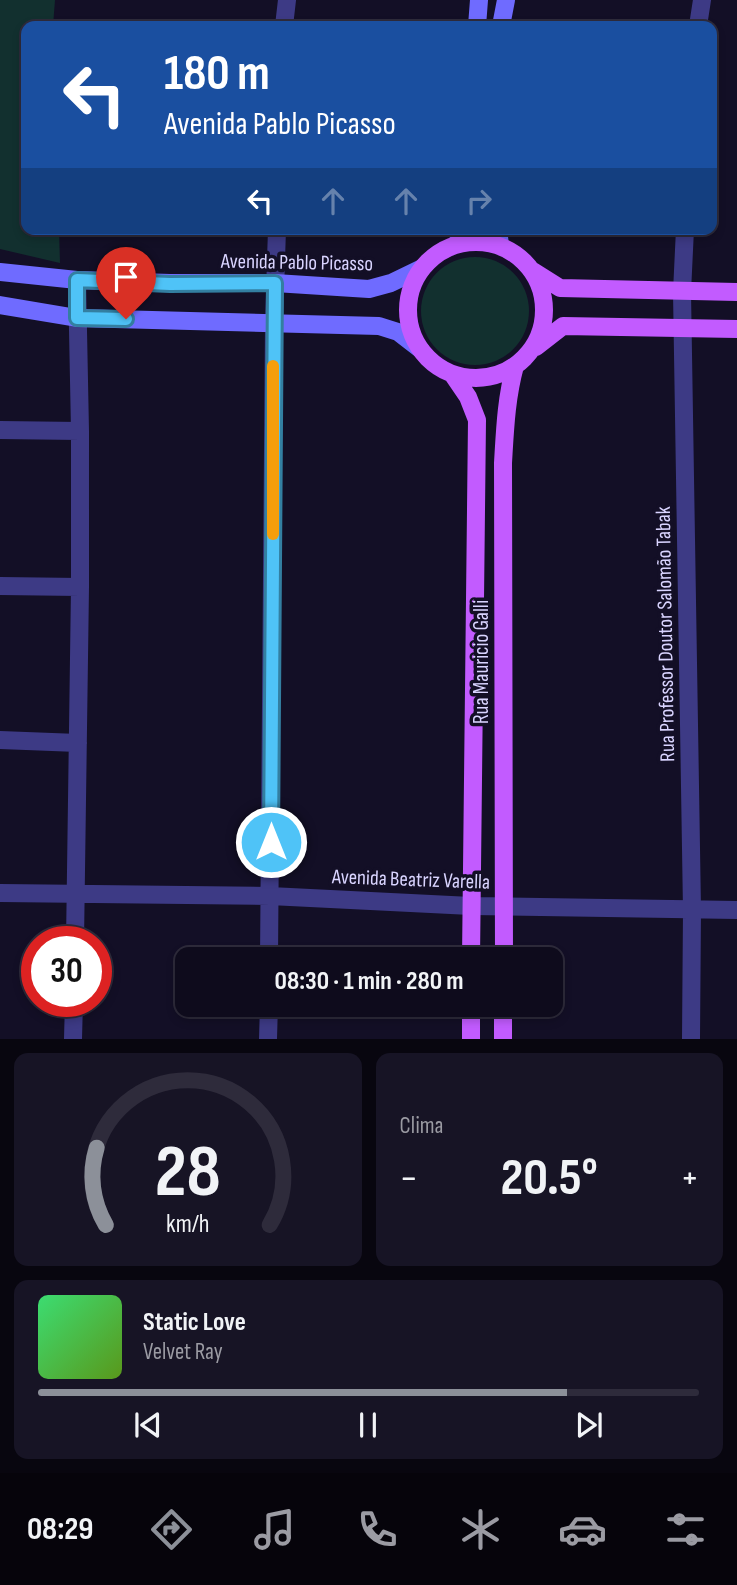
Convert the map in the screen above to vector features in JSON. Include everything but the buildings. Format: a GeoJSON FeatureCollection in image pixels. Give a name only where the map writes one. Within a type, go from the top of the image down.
{"type":"FeatureCollection","features":[{"type":"Feature","properties":{"kind":"main road"},"geometry":{"type":"LineString","coordinates":[[737,292],[560,288],[533,271],[499,237],[478,241],[459,237],[422,268],[412,286],[408,308],[411,329],[420,349],[435,364],[453,375],[474,378],[504,374],[563,326],[737,329]]}},
{"type":"Feature","properties":{"kind":"main road"},"geometry":{"type":"LineString","coordinates":[[530,352],[541,333],[545,312],[542,290],[533,271]]}},
{"type":"Feature","properties":{"kind":"main road","name":"Rua Mauricio Galli"},"geometry":{"type":"LineString","coordinates":[[504,947],[503,463],[505,414],[515,366]]}},
{"type":"Feature","properties":{"kind":"main road","name":"Rua Mauricio Galli"},"geometry":{"type":"LineString","coordinates":[[453,375],[468,397],[477,420],[471,947]]}},
{"type":"Feature","properties":{"kind":"main road"},"geometry":{"type":"LineString","coordinates":[[471,1017],[471,1039]]}},
{"type":"Feature","properties":{"kind":"main road"},"geometry":{"type":"LineString","coordinates":[[503,1017],[503,1039]]}},
{"type":"Feature","properties":{"kind":"street"},"geometry":{"type":"LineString","coordinates":[[285,21],[287,0]]}},
{"type":"Feature","properties":{"kind":"street"},"geometry":{"type":"LineString","coordinates":[[478,21],[480,0]]}},
{"type":"Feature","properties":{"kind":"street"},"geometry":{"type":"LineString","coordinates":[[502,21],[506,0]]}},
{"type":"Feature","properties":{"kind":"street"},"geometry":{"type":"LineString","coordinates":[[699,21],[702,0]]}},
{"type":"Feature","properties":{"kind":"street"},"geometry":{"type":"LineString","coordinates":[[269,947],[277,235]]}},
{"type":"Feature","properties":{"kind":"street","name":"Rua Professor Doutor Salomão Tabak"},"geometry":{"type":"LineString","coordinates":[[685,235],[682,292],[692,910],[691,1039]]}},
{"type":"Feature","properties":{"kind":"street","name":"Avenida Pablo Picasso"},"geometry":{"type":"LineString","coordinates":[[0,272],[77,280],[170,284],[275,283],[369,289],[391,283],[422,268]]}},
{"type":"Feature","properties":{"kind":"street"},"geometry":{"type":"LineString","coordinates":[[75,926],[80,587],[77,280]]}},
{"type":"Feature","properties":{"kind":"street"},"geometry":{"type":"LineString","coordinates":[[0,305],[77,318],[379,326],[398,332],[420,349]]}},
{"type":"Feature","properties":{"kind":"street"},"geometry":{"type":"LineString","coordinates":[[0,430],[80,431]]}},
{"type":"Feature","properties":{"kind":"street"},"geometry":{"type":"LineString","coordinates":[[0,586],[80,587]]}},
{"type":"Feature","properties":{"kind":"street"},"geometry":{"type":"LineString","coordinates":[[0,740],[78,743]]}},
{"type":"Feature","properties":{"kind":"street","name":"Avenida Beatriz Varella"},"geometry":{"type":"LineString","coordinates":[[0,892],[270,897],[471,906],[737,910]]}},
{"type":"Feature","properties":{"kind":"street"},"geometry":{"type":"LineString","coordinates":[[73,1039],[74,1017]]}},
{"type":"Feature","properties":{"kind":"street"},"geometry":{"type":"LineString","coordinates":[[268,1017],[268,1039]]}},
{"type":"Feature","properties":{"kind":"green space"},"geometry":{"type":"Polygon","coordinates":[[[0,0],[55,0],[53,21],[21,21],[21,235],[59,235],[60,263],[0,249],[0,0]]]}},
{"type":"Feature","properties":{"kind":"green space"},"geometry":{"type":"Polygon","coordinates":[[[475,257],[496,261],[513,273],[525,290],[529,311],[525,332],[513,349],[496,361],[475,365],[454,361],[437,349],[425,332],[421,311],[425,290],[437,273],[454,261],[475,257]]]}},
{"type":"Feature","properties":{"kind":"slow traffic"},"geometry":{"type":"LineString","coordinates":[[273,366],[273,534]]}},
{"type":"Feature","properties":{"kind":"route"},"geometry":{"type":"LineString","coordinates":[[126,319],[77,318],[77,280],[170,284],[275,283],[271,842]]}}]}
